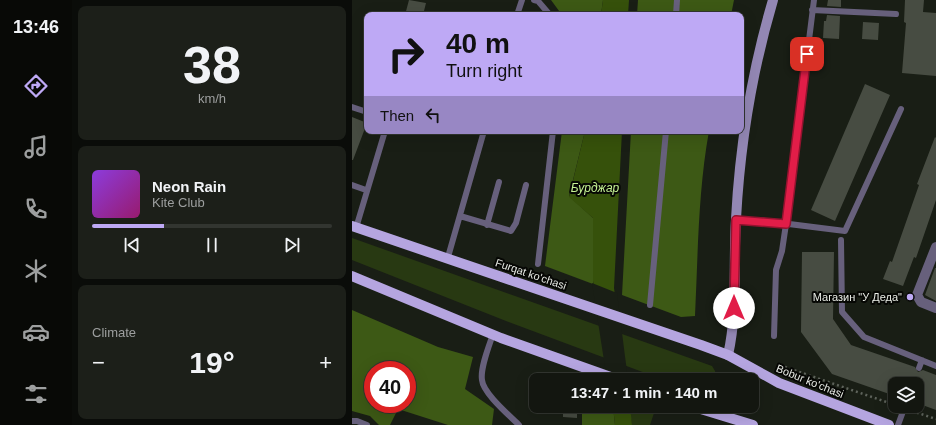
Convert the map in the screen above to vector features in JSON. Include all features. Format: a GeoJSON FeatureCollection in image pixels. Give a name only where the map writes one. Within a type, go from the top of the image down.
{"type":"FeatureCollection","features":[{"type":"Feature","properties":{"kind":"main road","name":"Furqat ko'chasi"},"geometry":{"type":"LineString","coordinates":[[354,227],[448,257],[520,284],[701,345]]}},
{"type":"Feature","properties":{"kind":"main road"},"geometry":{"type":"LineString","coordinates":[[352,276],[497,336],[600,373]]}},
{"type":"Feature","properties":{"kind":"main road","name":"Bobur ko'chasi"},"geometry":{"type":"LineString","coordinates":[[701,345],[728,355],[779,383],[889,425]]}},
{"type":"Feature","properties":{"kind":"main road"},"geometry":{"type":"LineString","coordinates":[[713,413],[747,424]]}},
{"type":"Feature","properties":{"kind":"street"},"geometry":{"type":"LineString","coordinates":[[744,133],[763,34],[773,0]]}},
{"type":"Feature","properties":{"kind":"street"},"geometry":{"type":"LineString","coordinates":[[728,355],[734,321],[736,220],[739,169],[744,134]]}},
{"type":"Feature","properties":{"kind":"street"},"geometry":{"type":"LineString","coordinates":[[936,247],[917,295],[921,302],[936,308]]}},
{"type":"Feature","properties":{"kind":"lane"},"geometry":{"type":"LineString","coordinates":[[517,12],[522,0]]}},
{"type":"Feature","properties":{"kind":"lane"},"geometry":{"type":"LineString","coordinates":[[534,0],[538,1],[547,12]]}},
{"type":"Feature","properties":{"kind":"lane"},"geometry":{"type":"LineString","coordinates":[[676,12],[678,0]]}},
{"type":"Feature","properties":{"kind":"lane"},"geometry":{"type":"LineString","coordinates":[[774,336],[776,270],[782,251],[786,224],[814,0]]}},
{"type":"Feature","properties":{"kind":"lane"},"geometry":{"type":"LineString","coordinates":[[812,10],[896,14]]}},
{"type":"Feature","properties":{"kind":"lane"},"geometry":{"type":"LineString","coordinates":[[352,107],[364,111]]}},
{"type":"Feature","properties":{"kind":"lane"},"geometry":{"type":"LineString","coordinates":[[736,220],[845,231],[901,109]]}},
{"type":"Feature","properties":{"kind":"lane"},"geometry":{"type":"LineString","coordinates":[[354,227],[384,134]]}},
{"type":"Feature","properties":{"kind":"lane"},"geometry":{"type":"LineString","coordinates":[[448,257],[483,134]]}},
{"type":"Feature","properties":{"kind":"lane"},"geometry":{"type":"LineString","coordinates":[[538,264],[554,134]]}},
{"type":"Feature","properties":{"kind":"lane"},"geometry":{"type":"LineString","coordinates":[[650,305],[666,134]]}},
{"type":"Feature","properties":{"kind":"lane"},"geometry":{"type":"LineString","coordinates":[[487,225],[499,182]]}},
{"type":"Feature","properties":{"kind":"lane"},"geometry":{"type":"LineString","coordinates":[[352,185],[366,190]]}},
{"type":"Feature","properties":{"kind":"lane"},"geometry":{"type":"LineString","coordinates":[[460,216],[511,231],[516,223],[526,185]]}},
{"type":"Feature","properties":{"kind":"lane"},"geometry":{"type":"LineString","coordinates":[[841,240],[842,312],[864,337],[936,366]]}},
{"type":"Feature","properties":{"kind":"lane"},"geometry":{"type":"LineString","coordinates":[[497,336],[486,353],[481,380],[488,393],[519,425]]}},
{"type":"Feature","properties":{"kind":"lane"},"geometry":{"type":"LineString","coordinates":[[918,368],[922,360]]}},
{"type":"Feature","properties":{"kind":"lane"},"geometry":{"type":"LineString","coordinates":[[898,425],[905,413]]}},
{"type":"Feature","properties":{"kind":"lane"},"geometry":{"type":"LineString","coordinates":[[352,421],[357,421],[367,425]]}},
{"type":"Feature","properties":{"kind":"path"},"geometry":{"type":"LineString","coordinates":[[785,367],[888,403]]}},
{"type":"Feature","properties":{"kind":"path"},"geometry":{"type":"LineString","coordinates":[[920,413],[936,420]]}},
{"type":"Feature","properties":{"kind":"shaded area"},"geometry":{"type":"Polygon","coordinates":[[[551,0],[603,0],[601,12],[560,12],[551,0]]]}},
{"type":"Feature","properties":{"kind":"shaded area"},"geometry":{"type":"Polygon","coordinates":[[[638,0],[734,0],[732,12],[637,12],[638,0]]]}},
{"type":"Feature","properties":{"kind":"shaded area"},"geometry":{"type":"Polygon","coordinates":[[[562,134],[584,134],[569,196],[593,218],[593,284],[545,266],[562,134]]]}},
{"type":"Feature","properties":{"kind":"shaded area"},"geometry":{"type":"Polygon","coordinates":[[[631,134],[708,134],[705,154],[701,200],[695,316],[681,317],[622,295],[631,134]]]}},
{"type":"Feature","properties":{"kind":"shaded area"},"geometry":{"type":"Polygon","coordinates":[[[352,238],[712,366],[715,373],[645,373],[506,321],[352,260],[352,238]]]}},
{"type":"Feature","properties":{"kind":"shaded area"},"geometry":{"type":"Polygon","coordinates":[[[352,310],[438,347],[473,357],[465,389],[494,409],[492,425],[448,425],[410,413],[416,413],[416,361],[364,361],[364,413],[396,413],[390,425],[379,425],[370,416],[352,411],[352,310]]]}},
{"type":"Feature","properties":{"kind":"shaded area"},"geometry":{"type":"Polygon","coordinates":[[[582,413],[614,413],[615,425],[582,425],[582,413]]]}},
{"type":"Feature","properties":{"kind":"shaded area"},"geometry":{"type":"Polygon","coordinates":[[[630,413],[654,413],[650,425],[632,425],[630,413]]]}},
{"type":"Feature","properties":{"kind":"water"},"geometry":{"type":"Polygon","coordinates":[[[603,0],[629,0],[628,12],[601,12],[603,0]]]}},
{"type":"Feature","properties":{"kind":"water","name":"Бурджар"},"geometry":{"type":"Polygon","coordinates":[[[584,134],[622,134],[614,288],[625,373],[608,373],[593,281],[593,218],[569,197],[584,134]]]}},
{"type":"Feature","properties":{"kind":"water"},"geometry":{"type":"Polygon","coordinates":[[[614,413],[631,413],[632,425],[615,425],[614,413]]]}},
{"type":"Feature","properties":{"kind":"pier"},"geometry":{"type":"Polygon","coordinates":[[[592,283],[617,293],[627,373],[606,373],[592,283]]]}},
{"type":"Feature","properties":{"kind":"building"},"geometry":{"type":"Polygon","coordinates":[[[409,0],[426,3],[424,12],[406,12],[409,0]]]}},
{"type":"Feature","properties":{"kind":"building"},"geometry":{"type":"Polygon","coordinates":[[[828,0],[841,0],[841,7],[827,6],[828,0]]]}},
{"type":"Feature","properties":{"kind":"building"},"geometry":{"type":"Polygon","coordinates":[[[905,0],[924,0],[923,12],[936,13],[936,76],[902,73],[906,23],[904,22],[905,0]]]}},
{"type":"Feature","properties":{"kind":"building"},"geometry":{"type":"Polygon","coordinates":[[[827,15],[840,16],[839,39],[823,38],[824,21],[826,21],[827,15]]]}},
{"type":"Feature","properties":{"kind":"building"},"geometry":{"type":"Polygon","coordinates":[[[863,22],[879,23],[878,40],[862,39],[863,22]]]}},
{"type":"Feature","properties":{"kind":"building"},"geometry":{"type":"Polygon","coordinates":[[[865,84],[890,95],[835,221],[811,210],[865,84]]]}},
{"type":"Feature","properties":{"kind":"building"},"geometry":{"type":"Polygon","coordinates":[[[352,117],[364,122],[364,131],[352,160],[352,117]]]}},
{"type":"Feature","properties":{"kind":"building"},"geometry":{"type":"Polygon","coordinates":[[[935,137],[936,200],[916,258],[914,257],[903,286],[883,279],[890,261],[892,262],[919,185],[917,184],[935,137]]]}},
{"type":"Feature","properties":{"kind":"building"},"geometry":{"type":"Polygon","coordinates":[[[802,252],[834,252],[833,319],[851,345],[915,367],[918,372],[923,370],[936,375],[936,410],[924,406],[924,377],[888,377],[888,394],[832,374],[801,332],[802,252]]]}},
{"type":"Feature","properties":{"kind":"building"},"geometry":{"type":"Polygon","coordinates":[[[936,268],[936,301],[925,295],[936,268]]]}},
{"type":"Feature","properties":{"kind":"building"},"geometry":{"type":"Polygon","coordinates":[[[563,413],[577,413],[577,418],[563,417],[563,413]]]}},
{"type":"Feature","properties":{"kind":"place","name":"Магазин \"У Деда\""},"geometry":{"type":"Point","coordinates":[910,297]}},
{"type":"Feature","properties":{"kind":"route"},"geometry":{"type":"LineString","coordinates":[[734,308],[736,220],[757,220],[786,224],[807,54]]}}]}
